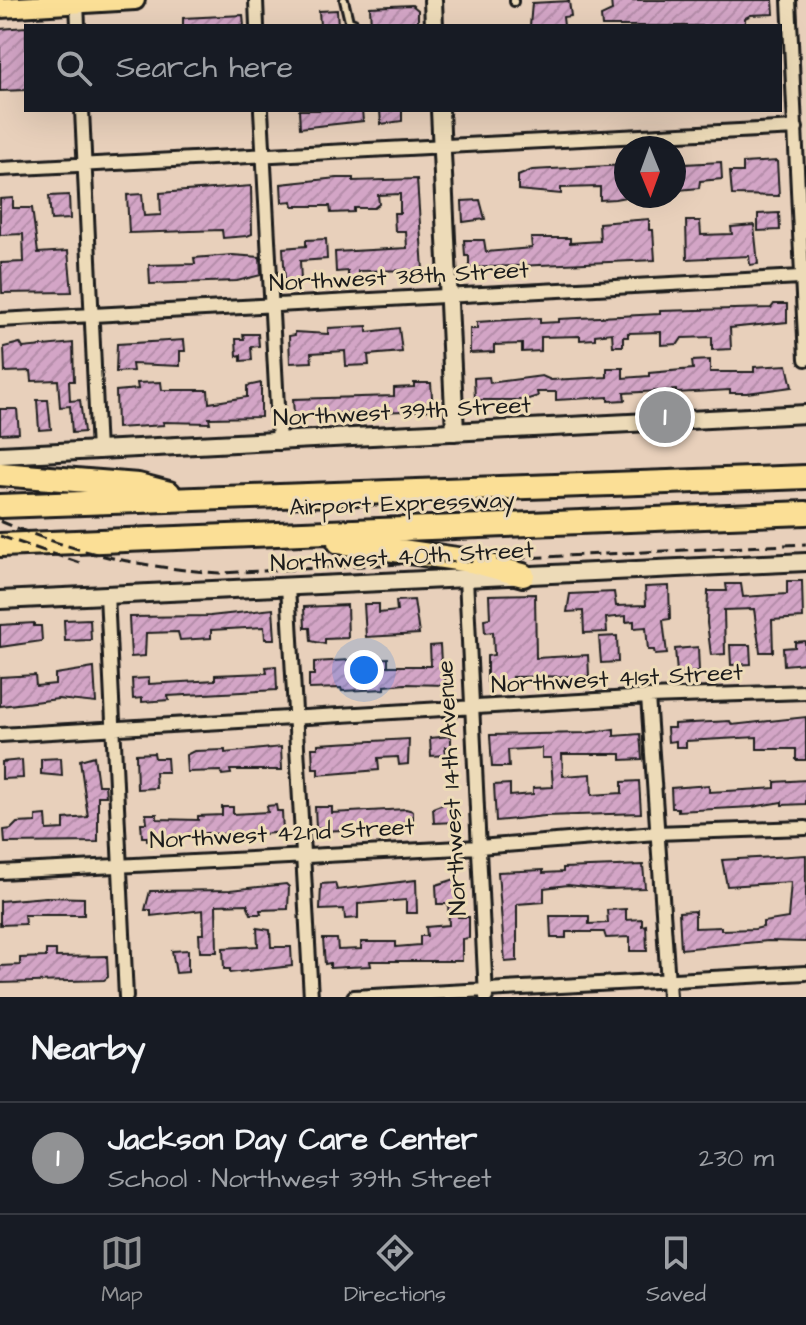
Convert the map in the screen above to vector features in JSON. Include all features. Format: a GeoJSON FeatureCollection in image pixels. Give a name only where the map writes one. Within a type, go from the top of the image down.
{"type":"FeatureCollection","features":[{"type":"Feature","properties":{"kind":"highway"},"geometry":{"type":"LineString","coordinates":[[0,474],[138,485],[193,499]]}},
{"type":"Feature","properties":{"kind":"highway","name":"Airport Expressway"},"geometry":{"type":"LineString","coordinates":[[0,506],[806,477]]}},
{"type":"Feature","properties":{"kind":"highway","name":"Airport Expressway"},"geometry":{"type":"LineString","coordinates":[[0,545],[806,513]]}},
{"type":"Feature","properties":{"kind":"highway"},"geometry":{"type":"LineString","coordinates":[[250,536],[342,542],[438,555],[523,575]]}},
{"type":"Feature","properties":{"kind":"main road"},"geometry":{"type":"LineString","coordinates":[[0,8],[135,0]]}},
{"type":"Feature","properties":{"kind":"main road"},"geometry":{"type":"LineString","coordinates":[[433,0],[434,24]]}},
{"type":"Feature","properties":{"kind":"main road"},"geometry":{"type":"LineString","coordinates":[[440,112],[455,432]]}},
{"type":"Feature","properties":{"kind":"main road","name":"Northwest 39th Street"},"geometry":{"type":"LineString","coordinates":[[0,455],[806,414]]}},
{"type":"Feature","properties":{"kind":"main road","name":"Northwest 40th Street"},"geometry":{"type":"LineString","coordinates":[[0,600],[806,562]]}},
{"type":"Feature","properties":{"kind":"street"},"geometry":{"type":"LineString","coordinates":[[256,0],[257,24]]}},
{"type":"Feature","properties":{"kind":"street"},"geometry":{"type":"LineString","coordinates":[[789,0],[787,67],[801,95],[796,128],[803,236],[800,277],[806,359]]}},
{"type":"Feature","properties":{"kind":"street"},"geometry":{"type":"LineString","coordinates":[[65,3],[77,24]]}},
{"type":"Feature","properties":{"kind":"street"},"geometry":{"type":"LineString","coordinates":[[82,112],[98,452]]}},
{"type":"Feature","properties":{"kind":"street"},"geometry":{"type":"LineString","coordinates":[[261,112],[279,443]]}},
{"type":"Feature","properties":{"kind":"street"},"geometry":{"type":"LineString","coordinates":[[0,169],[796,128]]}},
{"type":"Feature","properties":{"kind":"street","name":"Northwest 38th Street"},"geometry":{"type":"LineString","coordinates":[[0,320],[800,277]]}},
{"type":"Feature","properties":{"kind":"street","name":"Northwest 14th Avenue"},"geometry":{"type":"LineString","coordinates":[[466,578],[486,994]]}},
{"type":"Feature","properties":{"kind":"street"},"geometry":{"type":"LineString","coordinates":[[288,586],[311,997]]}},
{"type":"Feature","properties":{"kind":"street"},"geometry":{"type":"LineString","coordinates":[[107,594],[126,997]]}},
{"type":"Feature","properties":{"kind":"street","name":"Northwest 41st Street"},"geometry":{"type":"LineString","coordinates":[[0,735],[648,697],[806,692]]}},
{"type":"Feature","properties":{"kind":"street"},"geometry":{"type":"LineString","coordinates":[[648,697],[669,997]]}},
{"type":"Feature","properties":{"kind":"street","name":"Northwest 42nd Street"},"geometry":{"type":"LineString","coordinates":[[0,872],[479,847],[656,833],[806,828]]}},
{"type":"Feature","properties":{"kind":"street"},"geometry":{"type":"LineString","coordinates":[[354,997],[486,994],[806,973]]}},
{"type":"Feature","properties":{"kind":"lane"},"geometry":{"type":"LineString","coordinates":[[344,0],[349,21],[354,23]]}},
{"type":"Feature","properties":{"kind":"building"},"geometry":{"type":"Polygon","coordinates":[[[611,0],[773,0],[774,14],[751,15],[745,18],[745,24],[602,24],[601,16],[612,11],[611,0]]]}},
{"type":"Feature","properties":{"kind":"building"},"geometry":{"type":"Polygon","coordinates":[[[569,1],[571,16],[563,17],[564,24],[530,24],[532,3],[569,1]]]}},
{"type":"Feature","properties":{"kind":"building"},"geometry":{"type":"Polygon","coordinates":[[[412,5],[418,10],[418,24],[371,24],[370,7],[412,5]]]}},
{"type":"Feature","properties":{"kind":"building"},"geometry":{"type":"Polygon","coordinates":[[[337,10],[338,24],[320,24],[319,11],[337,10]]]}},
{"type":"Feature","properties":{"kind":"building"},"geometry":{"type":"Polygon","coordinates":[[[243,15],[244,24],[183,24],[183,18],[243,15]]]}},
{"type":"Feature","properties":{"kind":"building"},"geometry":{"type":"Polygon","coordinates":[[[24,27],[24,90],[0,91],[0,29],[24,27]]]}},
{"type":"Feature","properties":{"kind":"building"},"geometry":{"type":"Polygon","coordinates":[[[299,112],[362,112],[363,121],[300,128],[299,112]]]}},
{"type":"Feature","properties":{"kind":"building"},"geometry":{"type":"Polygon","coordinates":[[[380,112],[402,112],[402,121],[381,124],[380,112]]]}},
{"type":"Feature","properties":{"kind":"building"},"geometry":{"type":"Polygon","coordinates":[[[777,161],[779,196],[732,195],[730,172],[743,172],[743,163],[777,161]]]}},
{"type":"Feature","properties":{"kind":"building"},"geometry":{"type":"Polygon","coordinates":[[[721,162],[722,179],[700,181],[699,188],[686,189],[686,164],[721,162]]]}},
{"type":"Feature","properties":{"kind":"building"},"geometry":{"type":"Polygon","coordinates":[[[614,166],[614,199],[600,200],[600,187],[561,188],[561,194],[518,190],[518,176],[532,170],[614,166]]]}},
{"type":"Feature","properties":{"kind":"building"},"geometry":{"type":"Polygon","coordinates":[[[353,178],[353,181],[417,179],[423,270],[358,271],[358,284],[348,284],[348,271],[336,272],[335,252],[407,248],[406,231],[395,231],[394,213],[400,213],[400,194],[378,195],[379,204],[374,208],[354,208],[354,212],[331,213],[330,206],[293,206],[292,201],[282,202],[281,184],[353,178]]]}},
{"type":"Feature","properties":{"kind":"building"},"geometry":{"type":"Polygon","coordinates":[[[251,186],[252,234],[247,236],[223,238],[222,230],[129,233],[127,195],[142,194],[144,216],[161,215],[160,193],[251,186]]]}},
{"type":"Feature","properties":{"kind":"building"},"geometry":{"type":"Polygon","coordinates":[[[69,195],[70,219],[51,220],[49,196],[69,195]]]}},
{"type":"Feature","properties":{"kind":"building"},"geometry":{"type":"Polygon","coordinates":[[[13,198],[13,208],[32,208],[38,253],[68,251],[72,292],[2,293],[1,263],[24,262],[23,234],[0,235],[0,199],[13,198]]]}},
{"type":"Feature","properties":{"kind":"building"},"geometry":{"type":"Polygon","coordinates":[[[480,200],[485,219],[463,222],[462,201],[480,200]]]}},
{"type":"Feature","properties":{"kind":"building"},"geometry":{"type":"Polygon","coordinates":[[[779,213],[780,230],[758,231],[758,214],[779,213]]]}},
{"type":"Feature","properties":{"kind":"building"},"geometry":{"type":"Polygon","coordinates":[[[649,219],[655,260],[469,268],[469,256],[465,256],[464,240],[484,240],[486,252],[532,248],[531,238],[570,238],[570,243],[600,241],[599,223],[649,219]]]}},
{"type":"Feature","properties":{"kind":"building"},"geometry":{"type":"Polygon","coordinates":[[[686,221],[700,221],[701,235],[732,234],[731,227],[754,225],[758,264],[750,265],[749,256],[687,259],[686,221]]]}},
{"type":"Feature","properties":{"kind":"building"},"geometry":{"type":"Polygon","coordinates":[[[326,239],[327,259],[300,261],[301,280],[285,281],[283,248],[306,246],[306,240],[326,239]]]}},
{"type":"Feature","properties":{"kind":"building"},"geometry":{"type":"Polygon","coordinates":[[[232,255],[260,257],[261,275],[237,281],[150,284],[149,265],[195,264],[194,258],[232,255]]]}},
{"type":"Feature","properties":{"kind":"building"},"geometry":{"type":"Polygon","coordinates":[[[774,304],[787,304],[787,322],[730,328],[731,349],[712,350],[712,337],[682,338],[678,344],[661,345],[661,332],[628,333],[628,337],[623,337],[623,346],[613,346],[612,333],[580,340],[580,336],[541,337],[541,351],[522,352],[522,344],[494,345],[494,352],[470,353],[470,329],[477,329],[477,322],[540,318],[540,323],[559,322],[559,319],[660,314],[660,311],[771,308],[774,304]]]}},
{"type":"Feature","properties":{"kind":"building"},"geometry":{"type":"Polygon","coordinates":[[[367,326],[367,332],[399,328],[402,352],[368,355],[369,365],[346,366],[345,351],[311,353],[312,362],[290,363],[289,336],[295,335],[295,332],[328,334],[328,328],[367,326]]]}},
{"type":"Feature","properties":{"kind":"building"},"geometry":{"type":"Polygon","coordinates":[[[243,334],[258,334],[259,346],[251,347],[252,360],[241,361],[241,355],[237,356],[236,339],[244,339],[243,334]]]}},
{"type":"Feature","properties":{"kind":"building"},"geometry":{"type":"Polygon","coordinates":[[[184,340],[185,351],[180,351],[180,366],[132,364],[133,371],[116,372],[117,344],[184,340]]]}},
{"type":"Feature","properties":{"kind":"building"},"geometry":{"type":"Polygon","coordinates":[[[20,343],[23,348],[73,343],[74,381],[69,381],[70,401],[80,400],[84,432],[72,433],[70,406],[60,407],[58,380],[32,381],[31,371],[5,372],[4,347],[20,343]]]}},
{"type":"Feature","properties":{"kind":"building"},"geometry":{"type":"Polygon","coordinates":[[[710,360],[710,372],[754,372],[754,367],[787,365],[792,387],[747,393],[730,393],[730,390],[676,393],[676,390],[624,393],[625,400],[608,401],[608,397],[556,400],[556,392],[537,392],[538,396],[525,400],[475,400],[474,378],[489,377],[490,383],[542,376],[551,380],[607,377],[607,368],[623,368],[623,378],[693,369],[692,361],[710,360]]]}},
{"type":"Feature","properties":{"kind":"building"},"geometry":{"type":"Polygon","coordinates":[[[161,382],[162,390],[208,390],[209,403],[247,397],[247,386],[261,383],[261,417],[209,418],[210,423],[163,422],[164,425],[117,428],[116,391],[138,389],[137,383],[161,382]]]}},
{"type":"Feature","properties":{"kind":"building"},"geometry":{"type":"Polygon","coordinates":[[[414,383],[431,383],[433,410],[294,415],[293,399],[394,396],[394,388],[414,387],[414,383]]]}},
{"type":"Feature","properties":{"kind":"building"},"geometry":{"type":"Polygon","coordinates":[[[37,400],[48,400],[51,429],[39,430],[37,400]]]}},
{"type":"Feature","properties":{"kind":"building"},"geometry":{"type":"Polygon","coordinates":[[[0,409],[17,409],[19,433],[0,434],[0,409]]]}},
{"type":"Feature","properties":{"kind":"building"},"geometry":{"type":"Polygon","coordinates":[[[787,581],[802,581],[803,618],[772,620],[773,652],[760,652],[754,609],[724,610],[725,654],[711,655],[707,623],[708,591],[727,591],[726,584],[741,584],[743,597],[787,594],[787,581]]]}},
{"type":"Feature","properties":{"kind":"building"},"geometry":{"type":"Polygon","coordinates":[[[669,586],[670,619],[663,620],[667,654],[655,655],[654,650],[648,650],[646,627],[634,628],[634,621],[626,622],[626,616],[606,618],[607,632],[584,633],[583,611],[567,612],[570,594],[614,592],[616,606],[646,605],[645,587],[669,586]]]}},
{"type":"Feature","properties":{"kind":"building"},"geometry":{"type":"Polygon","coordinates":[[[535,594],[536,658],[588,655],[589,676],[512,677],[512,681],[487,682],[487,656],[494,655],[493,632],[485,633],[484,619],[490,618],[489,595],[535,594]]]}},
{"type":"Feature","properties":{"kind":"building"},"geometry":{"type":"Polygon","coordinates":[[[414,600],[419,634],[366,637],[364,604],[379,604],[379,613],[397,611],[396,601],[414,600]]]}},
{"type":"Feature","properties":{"kind":"building"},"geometry":{"type":"Polygon","coordinates":[[[347,605],[348,638],[325,639],[325,644],[311,641],[310,628],[305,628],[304,607],[347,605]]]}},
{"type":"Feature","properties":{"kind":"building"},"geometry":{"type":"Polygon","coordinates":[[[273,609],[275,639],[265,639],[264,627],[211,630],[211,638],[180,640],[178,632],[146,633],[145,656],[131,657],[129,617],[210,616],[273,609]]]}},
{"type":"Feature","properties":{"kind":"building"},"geometry":{"type":"Polygon","coordinates":[[[90,619],[91,640],[65,641],[64,620],[90,619]]]}},
{"type":"Feature","properties":{"kind":"building"},"geometry":{"type":"Polygon","coordinates":[[[34,623],[34,626],[41,626],[42,641],[0,647],[0,625],[34,623]]]}},
{"type":"Feature","properties":{"kind":"building"},"geometry":{"type":"Polygon","coordinates":[[[617,636],[618,662],[601,663],[599,637],[617,636]]]}},
{"type":"Feature","properties":{"kind":"building"},"geometry":{"type":"Polygon","coordinates":[[[805,641],[806,663],[784,665],[783,648],[795,647],[795,642],[805,641]]]}},
{"type":"Feature","properties":{"kind":"building"},"geometry":{"type":"Polygon","coordinates":[[[440,645],[441,662],[446,661],[445,685],[405,684],[385,686],[385,689],[342,691],[341,688],[309,689],[309,675],[314,675],[314,662],[388,658],[388,666],[431,666],[430,646],[440,645]]]}},
{"type":"Feature","properties":{"kind":"building"},"geometry":{"type":"Polygon","coordinates":[[[730,645],[750,645],[751,664],[731,665],[730,645]]]}},
{"type":"Feature","properties":{"kind":"building"},"geometry":{"type":"Polygon","coordinates":[[[698,647],[699,672],[677,673],[675,649],[698,647]]]}},
{"type":"Feature","properties":{"kind":"building"},"geometry":{"type":"Polygon","coordinates":[[[276,666],[277,690],[168,696],[169,700],[142,702],[142,698],[133,699],[132,679],[149,678],[149,684],[215,680],[215,675],[267,673],[266,667],[276,666]]]}},
{"type":"Feature","properties":{"kind":"building"},"geometry":{"type":"Polygon","coordinates":[[[94,668],[96,703],[58,699],[0,706],[0,677],[35,675],[36,686],[55,684],[55,674],[94,668]]]}},
{"type":"Feature","properties":{"kind":"building"},"geometry":{"type":"Polygon","coordinates":[[[806,717],[806,760],[796,760],[796,749],[757,749],[757,737],[686,741],[686,747],[676,747],[676,741],[668,742],[667,728],[674,728],[674,724],[730,721],[732,725],[806,717]]]}},
{"type":"Feature","properties":{"kind":"building"},"geometry":{"type":"Polygon","coordinates":[[[614,729],[614,736],[640,734],[642,759],[621,760],[621,754],[562,754],[563,776],[591,774],[592,795],[622,793],[622,782],[639,781],[641,813],[496,821],[494,785],[510,784],[510,796],[533,794],[533,788],[553,787],[551,758],[542,758],[542,748],[508,750],[509,767],[492,767],[490,735],[586,733],[614,729]]]}},
{"type":"Feature","properties":{"kind":"building"},"geometry":{"type":"Polygon","coordinates":[[[451,736],[451,747],[445,747],[446,755],[431,756],[430,738],[451,736]]]}},
{"type":"Feature","properties":{"kind":"building"},"geometry":{"type":"Polygon","coordinates":[[[409,739],[408,764],[399,765],[398,757],[378,758],[379,770],[318,775],[318,768],[313,768],[312,748],[318,748],[318,744],[409,739]]]}},
{"type":"Feature","properties":{"kind":"building"},"geometry":{"type":"Polygon","coordinates":[[[281,747],[282,770],[230,770],[231,774],[222,775],[221,771],[187,772],[186,755],[194,751],[225,750],[225,753],[281,747]]]}},
{"type":"Feature","properties":{"kind":"building"},"geometry":{"type":"Polygon","coordinates":[[[154,753],[155,758],[167,758],[168,772],[155,772],[156,788],[137,789],[136,754],[154,753]]]}},
{"type":"Feature","properties":{"kind":"building"},"geometry":{"type":"Polygon","coordinates":[[[94,756],[98,785],[105,785],[106,796],[98,796],[98,842],[5,843],[4,830],[11,829],[17,823],[36,822],[36,816],[46,815],[47,830],[64,829],[64,819],[88,817],[80,760],[94,756]]]}},
{"type":"Feature","properties":{"kind":"building"},"geometry":{"type":"Polygon","coordinates":[[[61,758],[62,776],[41,774],[41,759],[61,758]]]}},
{"type":"Feature","properties":{"kind":"building"},"geometry":{"type":"Polygon","coordinates":[[[22,760],[23,778],[2,779],[2,762],[22,760]]]}},
{"type":"Feature","properties":{"kind":"building"},"geometry":{"type":"Polygon","coordinates":[[[806,780],[806,804],[782,805],[782,802],[678,811],[678,808],[672,808],[671,788],[709,785],[709,792],[744,790],[775,788],[775,782],[806,780]]]}},
{"type":"Feature","properties":{"kind":"building"},"geometry":{"type":"Polygon","coordinates":[[[448,802],[449,813],[455,812],[455,822],[434,823],[433,808],[448,802]]]}},
{"type":"Feature","properties":{"kind":"building"},"geometry":{"type":"Polygon","coordinates":[[[276,805],[277,811],[282,811],[283,832],[242,836],[207,833],[147,840],[147,837],[142,837],[141,823],[147,823],[146,814],[157,814],[157,819],[198,820],[198,816],[222,815],[222,807],[233,807],[233,814],[268,812],[267,806],[276,805]]]}},
{"type":"Feature","properties":{"kind":"building"},"geometry":{"type":"Polygon","coordinates":[[[315,807],[332,807],[332,813],[406,809],[413,811],[413,821],[404,823],[404,827],[323,831],[323,827],[316,828],[315,807]]]}},
{"type":"Feature","properties":{"kind":"building"},"geometry":{"type":"Polygon","coordinates":[[[806,855],[806,942],[768,941],[681,949],[679,912],[695,911],[695,928],[721,927],[721,930],[755,929],[763,927],[763,922],[788,918],[791,882],[727,886],[722,860],[806,855]]]}},
{"type":"Feature","properties":{"kind":"building"},"geometry":{"type":"Polygon","coordinates":[[[643,865],[645,888],[607,889],[568,885],[544,888],[544,902],[517,904],[517,961],[505,962],[498,872],[543,870],[543,873],[563,872],[563,868],[643,865]]]}},
{"type":"Feature","properties":{"kind":"building"},"geometry":{"type":"Polygon","coordinates":[[[455,879],[458,917],[469,917],[469,938],[462,939],[462,961],[370,961],[371,966],[330,968],[330,963],[325,964],[323,939],[337,939],[338,950],[361,949],[361,942],[396,942],[396,947],[420,945],[420,936],[427,936],[426,927],[449,925],[448,904],[437,904],[436,885],[455,879]]]}},
{"type":"Feature","properties":{"kind":"building"},"geometry":{"type":"Polygon","coordinates":[[[416,880],[417,913],[406,913],[406,900],[358,904],[358,918],[345,919],[344,909],[320,910],[321,884],[335,883],[337,890],[416,880]]]}},
{"type":"Feature","properties":{"kind":"building"},"geometry":{"type":"Polygon","coordinates":[[[286,884],[289,887],[288,909],[260,910],[261,914],[251,914],[247,904],[216,905],[217,952],[200,952],[199,934],[204,934],[203,910],[151,916],[151,910],[145,910],[150,891],[230,890],[286,884]]]}},
{"type":"Feature","properties":{"kind":"building"},"geometry":{"type":"Polygon","coordinates":[[[84,898],[84,915],[24,915],[25,924],[0,925],[0,901],[84,898]]]}},
{"type":"Feature","properties":{"kind":"building"},"geometry":{"type":"Polygon","coordinates":[[[626,909],[626,920],[642,919],[642,926],[646,925],[647,951],[630,951],[630,937],[606,938],[604,932],[566,932],[566,938],[551,938],[550,916],[589,916],[589,924],[608,923],[607,910],[626,909]]]}},
{"type":"Feature","properties":{"kind":"building"},"geometry":{"type":"Polygon","coordinates":[[[257,928],[270,930],[271,947],[291,947],[292,966],[230,973],[230,969],[224,969],[223,948],[258,946],[257,928]]]}},
{"type":"Feature","properties":{"kind":"building"},"geometry":{"type":"Polygon","coordinates":[[[46,950],[56,950],[56,957],[107,956],[108,977],[104,980],[0,983],[0,966],[20,965],[20,958],[46,957],[46,950]]]}},
{"type":"Feature","properties":{"kind":"building"},"geometry":{"type":"Polygon","coordinates":[[[188,950],[188,972],[176,973],[172,951],[188,950]]]}},
{"type":"Feature","properties":{"kind":"railway"},"geometry":{"type":"LineString","coordinates":[[0,521],[54,542],[108,557],[220,573],[806,544]]}},
{"type":"Feature","properties":{"kind":"railway"},"geometry":{"type":"LineString","coordinates":[[0,536],[83,564]]}},
{"type":"Feature","properties":{"kind":"place","name":"Jackson Day Care Center"},"geometry":{"type":"Point","coordinates":[665,417]}}]}
